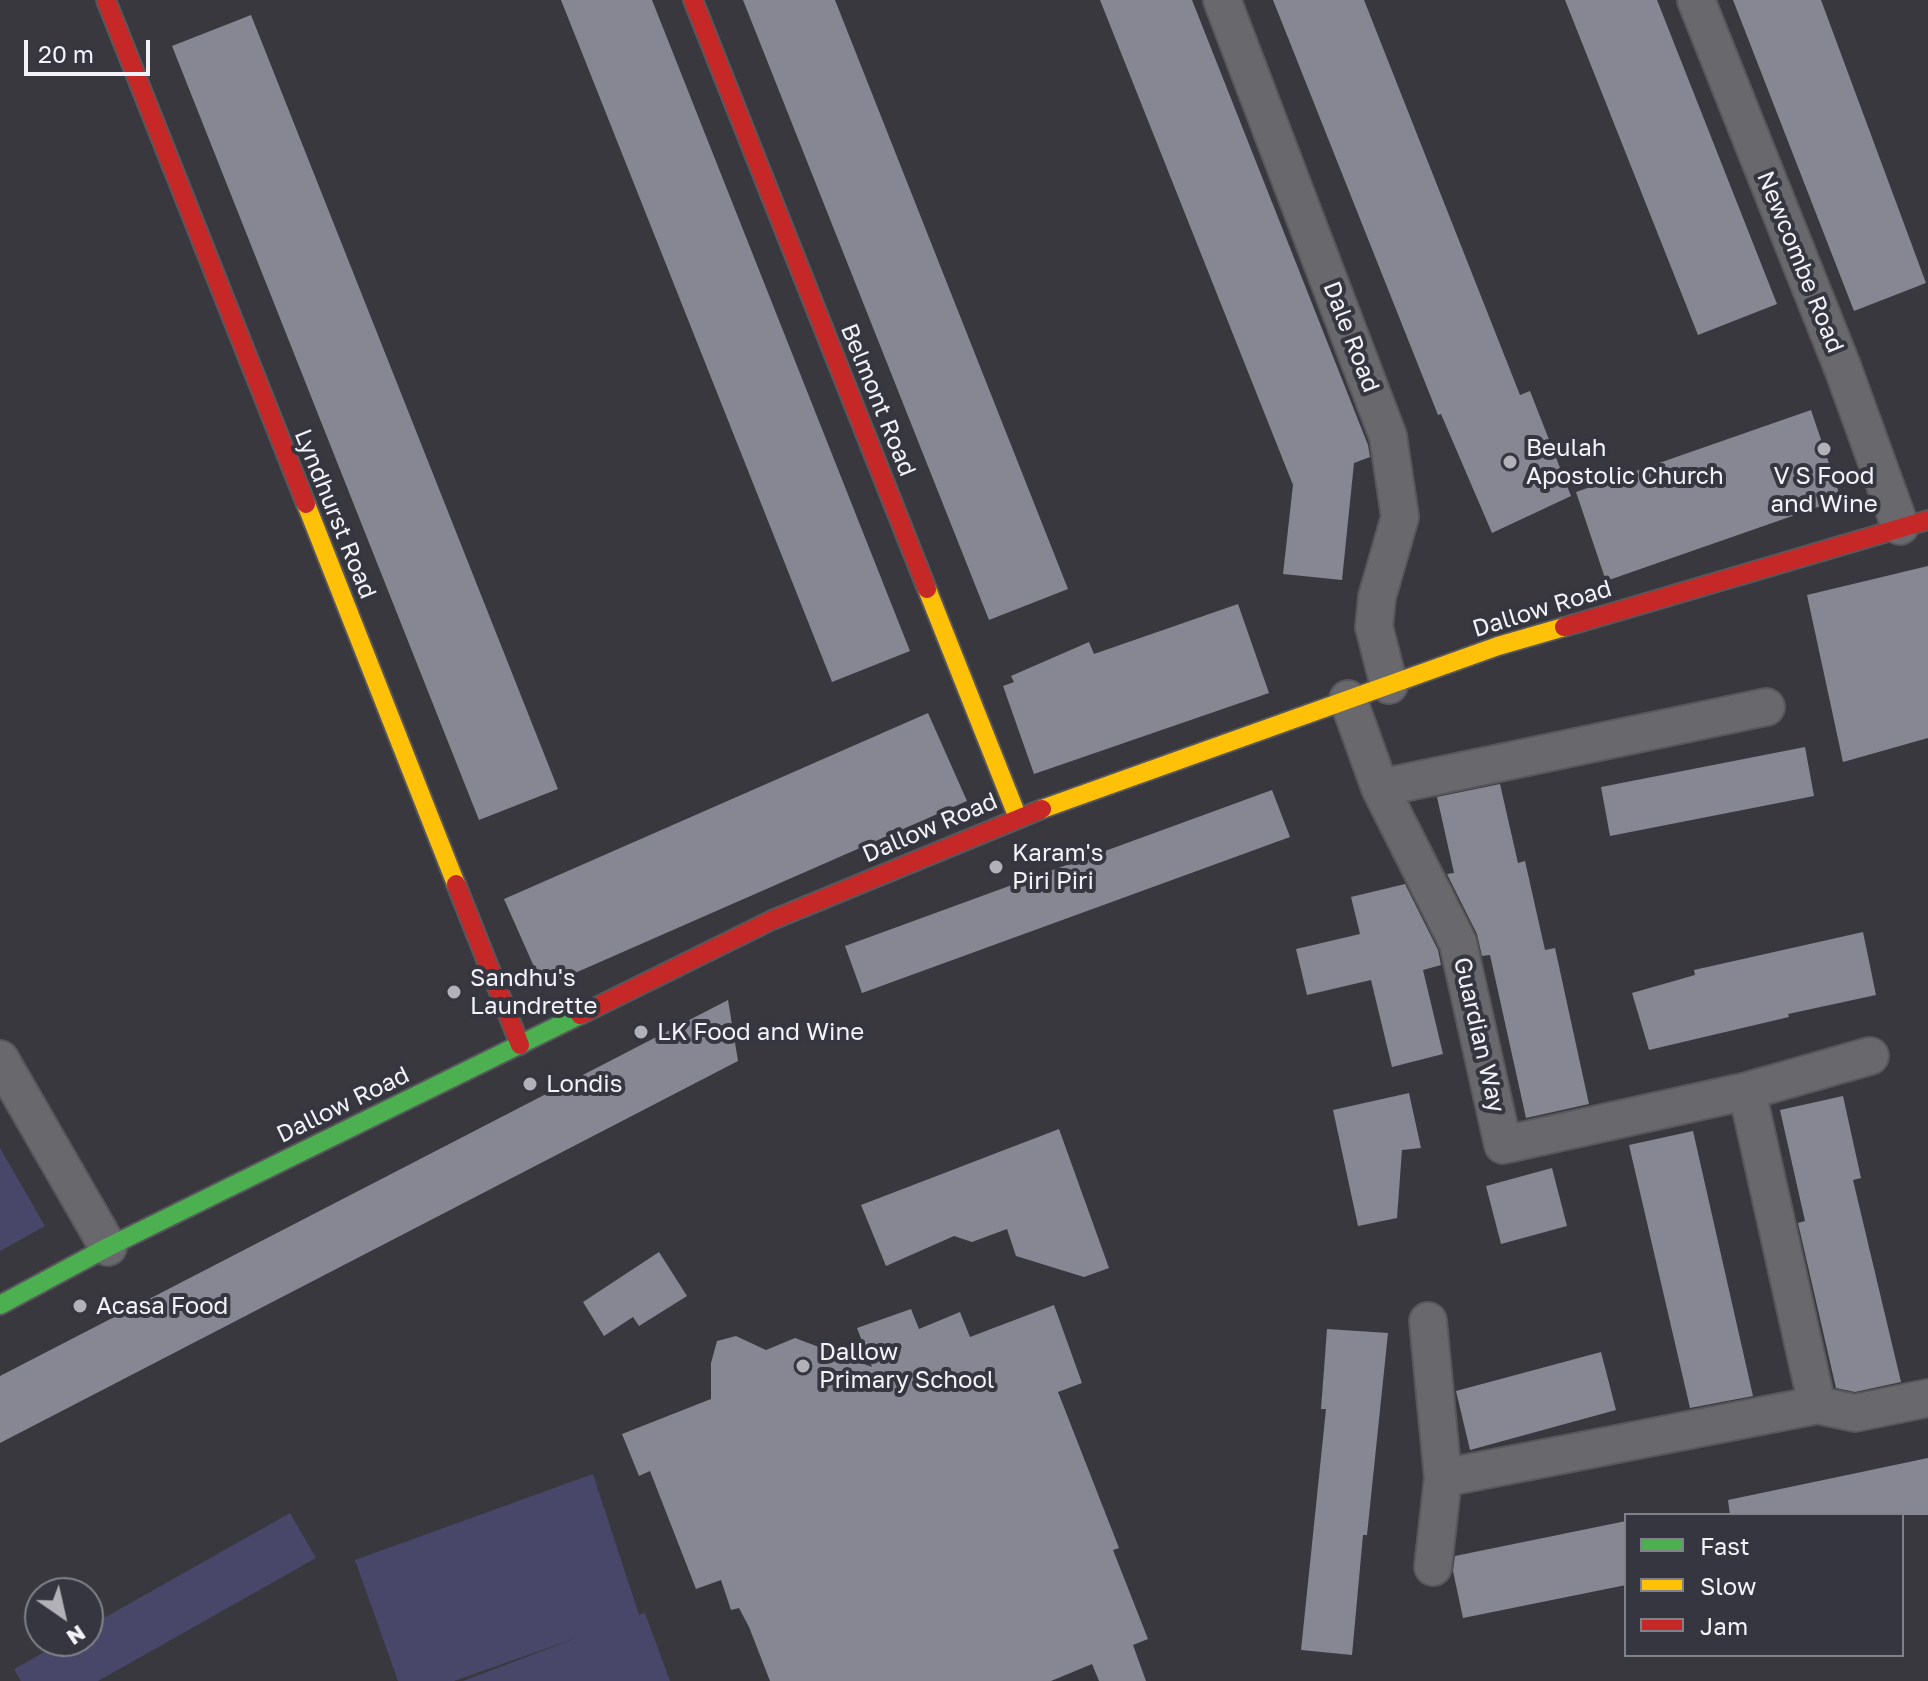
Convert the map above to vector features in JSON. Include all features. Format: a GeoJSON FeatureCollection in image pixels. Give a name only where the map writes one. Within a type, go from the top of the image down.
{"type":"FeatureCollection","features":[{"type":"Feature","properties":{"kind":"street","name":"Lyndhurst Road"},"geometry":{"type":"LineString","coordinates":[[106,0],[520,1045]]}},
{"type":"Feature","properties":{"kind":"street","name":"Belmont Road"},"geometry":{"type":"LineString","coordinates":[[693,0],[1018,818]]}},
{"type":"Feature","properties":{"kind":"street","name":"Dale Road"},"geometry":{"type":"LineString","coordinates":[[1222,0],[1388,436],[1400,517],[1377,597],[1374,627],[1389,685]]}},
{"type":"Feature","properties":{"kind":"street","name":"Newcombe Road"},"geometry":{"type":"LineString","coordinates":[[1696,0],[1842,366],[1914,523]]}},
{"type":"Feature","properties":{"kind":"street","name":"Dallow Road"},"geometry":{"type":"LineString","coordinates":[[0,1305],[108,1247],[772,920],[1018,818],[1498,646],[1914,523]]}},
{"type":"Feature","properties":{"kind":"street","name":"Guardian Way"},"geometry":{"type":"LineString","coordinates":[[1348,699],[1380,788],[1458,943],[1503,1145],[1747,1091],[1870,1056]]}},
{"type":"Feature","properties":{"kind":"street"},"geometry":{"type":"LineString","coordinates":[[1380,788],[1766,707]]}},
{"type":"Feature","properties":{"kind":"street"},"geometry":{"type":"LineString","coordinates":[[0,1059],[108,1247]]}},
{"type":"Feature","properties":{"kind":"street"},"geometry":{"type":"LineString","coordinates":[[1747,1091],[1817,1405]]}},
{"type":"Feature","properties":{"kind":"street"},"geometry":{"type":"LineString","coordinates":[[1428,1321],[1443,1478],[1433,1567]]}},
{"type":"Feature","properties":{"kind":"street"},"geometry":{"type":"LineString","coordinates":[[1443,1478],[1817,1405],[1855,1413],[1928,1398]]}},
{"type":"Feature","properties":{"kind":"shaded area"},"geometry":{"type":"Polygon","coordinates":[[[0,1148],[45,1226],[0,1251],[0,1148]]]}},
{"type":"Feature","properties":{"kind":"shaded area"},"geometry":{"type":"Polygon","coordinates":[[[593,1474],[639,1615],[645,1613],[670,1681],[463,1681],[579,1637],[454,1681],[398,1681],[355,1560],[593,1474]]]}},
{"type":"Feature","properties":{"kind":"shaded area"},"geometry":{"type":"Polygon","coordinates":[[[290,1513],[316,1558],[98,1681],[21,1681],[14,1669],[35,1657],[104,1657],[104,1618],[290,1513]]]}},
{"type":"Feature","properties":{"kind":"building"},"geometry":{"type":"Polygon","coordinates":[[[561,0],[652,0],[910,651],[832,682],[561,0]]]}},
{"type":"Feature","properties":{"kind":"building"},"geometry":{"type":"Polygon","coordinates":[[[743,0],[835,0],[1068,589],[989,620],[743,0]]]}},
{"type":"Feature","properties":{"kind":"building"},"geometry":{"type":"Polygon","coordinates":[[[1100,0],[1192,0],[1368,445],[1370,457],[1354,463],[1342,580],[1283,574],[1293,485],[1100,0]]]}},
{"type":"Feature","properties":{"kind":"building"},"geometry":{"type":"Polygon","coordinates":[[[1273,0],[1364,0],[1520,395],[1530,391],[1571,496],[1492,533],[1441,414],[1438,415],[1273,0]]]}},
{"type":"Feature","properties":{"kind":"building"},"geometry":{"type":"Polygon","coordinates":[[[1565,0],[1657,0],[1777,304],[1698,335],[1565,0]]]}},
{"type":"Feature","properties":{"kind":"building"},"geometry":{"type":"Polygon","coordinates":[[[1733,0],[1821,0],[1926,283],[1854,311],[1733,0]]]}},
{"type":"Feature","properties":{"kind":"building"},"geometry":{"type":"Polygon","coordinates":[[[251,15],[558,789],[479,820],[172,46],[251,15]]]}},
{"type":"Feature","properties":{"kind":"building"},"geometry":{"type":"Polygon","coordinates":[[[1811,410],[1841,499],[1606,581],[1576,492],[1811,410]]]}},
{"type":"Feature","properties":{"kind":"building"},"geometry":{"type":"Polygon","coordinates":[[[1928,566],[1928,738],[1843,762],[1807,595],[1928,566]]]}},
{"type":"Feature","properties":{"kind":"building"},"geometry":{"type":"Polygon","coordinates":[[[1238,604],[1269,693],[1034,774],[1003,686],[1014,682],[1011,676],[1089,642],[1094,654],[1238,604]]]}},
{"type":"Feature","properties":{"kind":"building"},"geometry":{"type":"Polygon","coordinates":[[[928,713],[967,801],[543,987],[504,899],[928,713]]]}},
{"type":"Feature","properties":{"kind":"building"},"geometry":{"type":"Polygon","coordinates":[[[1805,747],[1814,796],[1610,836],[1601,787],[1805,747]]]}},
{"type":"Feature","properties":{"kind":"building"},"geometry":{"type":"Polygon","coordinates":[[[1500,784],[1518,863],[1525,861],[1545,950],[1555,948],[1589,1104],[1526,1118],[1490,955],[1482,956],[1477,934],[1447,874],[1454,873],[1437,797],[1500,784]]]}},
{"type":"Feature","properties":{"kind":"building"},"geometry":{"type":"Polygon","coordinates":[[[1272,790],[1290,837],[862,993],[845,946],[1272,790]]]}},
{"type":"Feature","properties":{"kind":"building"},"geometry":{"type":"Polygon","coordinates":[[[1405,884],[1438,950],[1441,965],[1423,970],[1443,1054],[1392,1067],[1371,980],[1307,995],[1296,949],[1360,934],[1351,897],[1405,884]]]}},
{"type":"Feature","properties":{"kind":"building"},"geometry":{"type":"Polygon","coordinates":[[[1863,932],[1876,995],[1649,1050],[1632,993],[1695,975],[1694,970],[1863,932]]]}},
{"type":"Feature","properties":{"kind":"building"},"geometry":{"type":"Polygon","coordinates":[[[728,1000],[738,1061],[0,1443],[0,1376],[728,1000]]]}},
{"type":"Feature","properties":{"kind":"building"},"geometry":{"type":"Polygon","coordinates":[[[1409,1093],[1421,1148],[1402,1150],[1397,1218],[1358,1226],[1333,1110],[1409,1093]]]}},
{"type":"Feature","properties":{"kind":"building"},"geometry":{"type":"Polygon","coordinates":[[[1843,1096],[1861,1178],[1853,1180],[1901,1382],[1855,1392],[1836,1388],[1798,1223],[1805,1221],[1780,1110],[1843,1096]]]}},
{"type":"Feature","properties":{"kind":"building"},"geometry":{"type":"Polygon","coordinates":[[[1059,1129],[1109,1268],[1084,1277],[1016,1256],[1007,1229],[972,1242],[954,1236],[886,1266],[861,1205],[1059,1129]]]}},
{"type":"Feature","properties":{"kind":"building"},"geometry":{"type":"Polygon","coordinates":[[[1693,1131],[1753,1396],[1690,1408],[1629,1145],[1693,1131]]]}},
{"type":"Feature","properties":{"kind":"building"},"geometry":{"type":"Polygon","coordinates":[[[1552,1168],[1567,1226],[1501,1244],[1486,1186],[1552,1168]]]}},
{"type":"Feature","properties":{"kind":"building"},"geometry":{"type":"Polygon","coordinates":[[[659,1252],[687,1296],[639,1326],[633,1317],[604,1336],[583,1302],[659,1252]]]}},
{"type":"Feature","properties":{"kind":"building"},"geometry":{"type":"Polygon","coordinates":[[[1054,1305],[1082,1383],[1058,1392],[1119,1548],[1113,1550],[1148,1639],[1133,1645],[1146,1681],[1099,1681],[1092,1664],[1051,1681],[770,1681],[749,1627],[739,1608],[731,1610],[721,1580],[696,1589],[650,1471],[639,1476],[622,1434],[711,1399],[711,1363],[717,1341],[736,1336],[766,1350],[795,1338],[872,1367],[857,1328],[911,1309],[919,1329],[960,1312],[970,1337],[1054,1305]]]}},
{"type":"Feature","properties":{"kind":"building"},"geometry":{"type":"Polygon","coordinates":[[[1327,1329],[1388,1333],[1367,1535],[1363,1535],[1352,1655],[1301,1650],[1326,1409],[1321,1409],[1327,1329]]]}},
{"type":"Feature","properties":{"kind":"building"},"geometry":{"type":"Polygon","coordinates":[[[1601,1352],[1616,1410],[1470,1450],[1456,1391],[1601,1352]]]}},
{"type":"Feature","properties":{"kind":"building"},"geometry":{"type":"Polygon","coordinates":[[[1928,1458],[1928,1515],[1730,1513],[1728,1500],[1928,1458]]]}},
{"type":"Feature","properties":{"kind":"building"},"geometry":{"type":"Polygon","coordinates":[[[1624,1521],[1624,1585],[1463,1618],[1453,1571],[1455,1556],[1624,1521]]]}},
{"type":"Feature","properties":{"kind":"traffic: fast"},"geometry":{"type":"LineString","coordinates":[[0,1305],[108,1247],[580,1015]]}},
{"type":"Feature","properties":{"kind":"traffic: slow"},"geometry":{"type":"LineString","coordinates":[[306,504],[456,884]]}},
{"type":"Feature","properties":{"kind":"traffic: slow"},"geometry":{"type":"LineString","coordinates":[[927,589],[1018,818]]}},
{"type":"Feature","properties":{"kind":"traffic: slow"},"geometry":{"type":"LineString","coordinates":[[1042,809],[1498,646],[1564,627]]}},
{"type":"Feature","properties":{"kind":"traffic: jam"},"geometry":{"type":"LineString","coordinates":[[106,0],[306,504]]}},
{"type":"Feature","properties":{"kind":"traffic: jam"},"geometry":{"type":"LineString","coordinates":[[693,0],[927,589]]}},
{"type":"Feature","properties":{"kind":"traffic: jam"},"geometry":{"type":"LineString","coordinates":[[1564,627],[1928,520]]}},
{"type":"Feature","properties":{"kind":"traffic: jam"},"geometry":{"type":"LineString","coordinates":[[580,1015],[772,920],[1042,809]]}},
{"type":"Feature","properties":{"kind":"traffic: jam"},"geometry":{"type":"LineString","coordinates":[[456,884],[520,1045]]}},
{"type":"Feature","properties":{"kind":"place","name":"V S Food and Wine"},"geometry":{"type":"Point","coordinates":[1824,449]}},
{"type":"Feature","properties":{"kind":"place","name":"Beulah Apostolic Church"},"geometry":{"type":"Point","coordinates":[1510,462]}},
{"type":"Feature","properties":{"kind":"place","name":"Karam's Piri Piri"},"geometry":{"type":"Point","coordinates":[996,867]}},
{"type":"Feature","properties":{"kind":"place","name":"Sandhu's Laundrette"},"geometry":{"type":"Point","coordinates":[454,992]}},
{"type":"Feature","properties":{"kind":"place","name":"LK Food and Wine"},"geometry":{"type":"Point","coordinates":[641,1032]}},
{"type":"Feature","properties":{"kind":"place","name":"Londis"},"geometry":{"type":"Point","coordinates":[530,1084]}},
{"type":"Feature","properties":{"kind":"place","name":"Acasa Food"},"geometry":{"type":"Point","coordinates":[80,1306]}},
{"type":"Feature","properties":{"kind":"place","name":"Dallow Primary School"},"geometry":{"type":"Point","coordinates":[803,1366]}}]}
